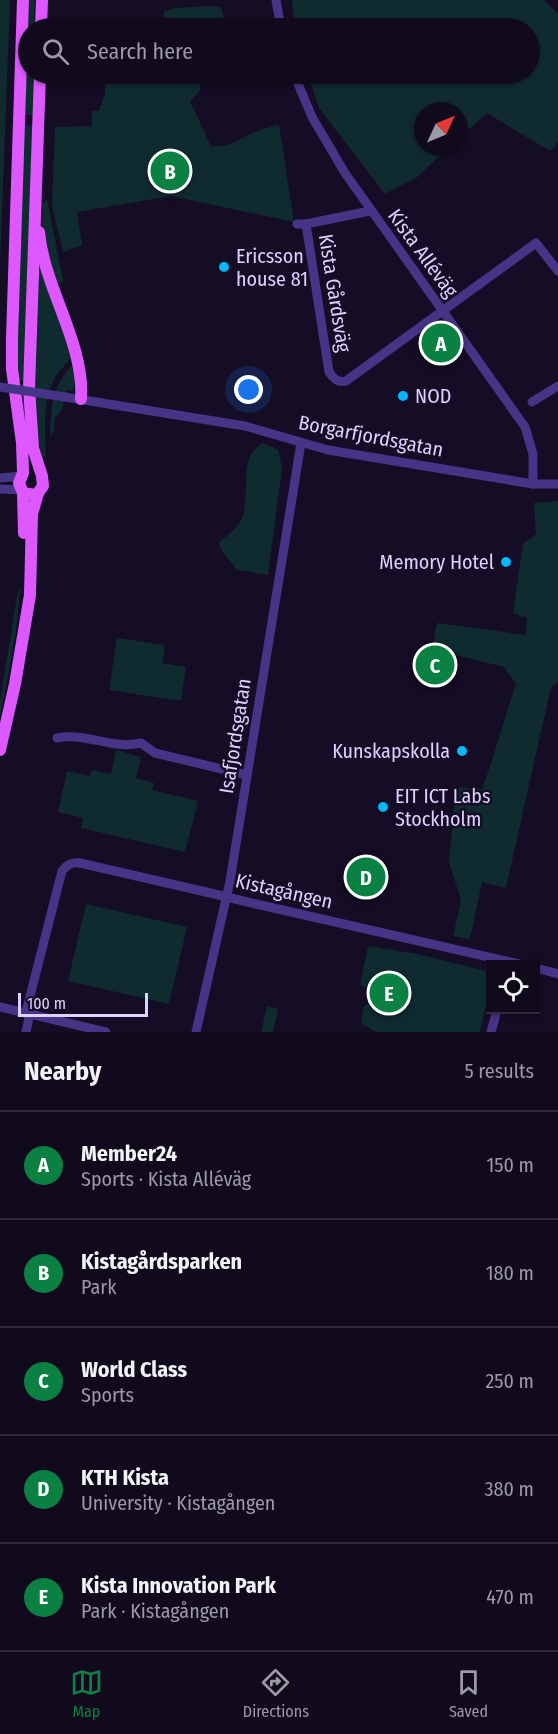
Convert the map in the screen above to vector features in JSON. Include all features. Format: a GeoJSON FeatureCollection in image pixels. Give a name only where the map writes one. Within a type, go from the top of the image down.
{"type":"FeatureCollection","features":[{"type":"Feature","properties":{"kind":"main road"},"geometry":{"type":"LineString","coordinates":[[23,0],[23,18]]}},
{"type":"Feature","properties":{"kind":"main road"},"geometry":{"type":"LineString","coordinates":[[42,0],[42,18]]}},
{"type":"Feature","properties":{"kind":"main road"},"geometry":{"type":"LineString","coordinates":[[21,84],[12,358],[22,443],[22,475],[19,483],[22,491],[25,544],[22,611],[24,624]]}},
{"type":"Feature","properties":{"kind":"main road"},"geometry":{"type":"LineString","coordinates":[[0,750],[15,684],[30,595],[32,514],[38,493],[43,486],[33,448],[29,388],[40,84]]}},
{"type":"Feature","properties":{"kind":"main road"},"geometry":{"type":"LineString","coordinates":[[20,120],[39,121]]}},
{"type":"Feature","properties":{"kind":"main road"},"geometry":{"type":"LineString","coordinates":[[37,204],[40,245],[80,370],[81,399]]}},
{"type":"Feature","properties":{"kind":"main road"},"geometry":{"type":"LineString","coordinates":[[22,475],[31,471],[40,473]]}},
{"type":"Feature","properties":{"kind":"main road"},"geometry":{"type":"LineString","coordinates":[[22,491],[31,495],[38,493]]}},
{"type":"Feature","properties":{"kind":"street"},"geometry":{"type":"LineString","coordinates":[[276,0],[279,18]]}},
{"type":"Feature","properties":{"kind":"street","name":"Kista Alléväg"},"geometry":{"type":"LineString","coordinates":[[298,84],[312,117],[370,211],[525,427],[533,454],[533,484]]}},
{"type":"Feature","properties":{"kind":"street","name":"Kista Gårdsväg"},"geometry":{"type":"LineString","coordinates":[[370,211],[302,224],[329,372],[336,380],[346,381],[442,310]]}},
{"type":"Feature","properties":{"kind":"street"},"geometry":{"type":"LineString","coordinates":[[442,310],[536,243],[558,271]]}},
{"type":"Feature","properties":{"kind":"street"},"geometry":{"type":"LineString","coordinates":[[532,402],[558,386]]}},
{"type":"Feature","properties":{"kind":"street","name":"Borgarfjordsgatan"},"geometry":{"type":"LineString","coordinates":[[0,387],[245,426],[328,450],[533,484],[558,484]]}},
{"type":"Feature","properties":{"kind":"street","name":"Isafjordsgatan"},"geometry":{"type":"LineString","coordinates":[[196,1032],[230,881],[301,444]]}},
{"type":"Feature","properties":{"kind":"street"},"geometry":{"type":"LineString","coordinates":[[0,478],[22,475]]}},
{"type":"Feature","properties":{"kind":"street"},"geometry":{"type":"LineString","coordinates":[[0,489],[22,491]]}},
{"type":"Feature","properties":{"kind":"street"},"geometry":{"type":"LineString","coordinates":[[57,738],[71,735],[125,746],[141,743],[155,753],[247,775]]}},
{"type":"Feature","properties":{"kind":"street","name":"Kistagången"},"geometry":{"type":"LineString","coordinates":[[28,1013],[62,871],[66,866],[75,862],[494,960]]}},
{"type":"Feature","properties":{"kind":"street"},"geometry":{"type":"LineString","coordinates":[[540,969],[558,974]]}},
{"type":"Feature","properties":{"kind":"street"},"geometry":{"type":"LineString","coordinates":[[0,1007],[106,1032]]}},
{"type":"Feature","properties":{"kind":"street"},"geometry":{"type":"LineString","coordinates":[[26,1032],[28,1013]]}},
{"type":"Feature","properties":{"kind":"street"},"geometry":{"type":"LineString","coordinates":[[491,1032],[496,1014]]}},
{"type":"Feature","properties":{"kind":"green space"},"geometry":{"type":"Polygon","coordinates":[[[0,0],[10,0],[0,265],[0,0]]]}},
{"type":"Feature","properties":{"kind":"green space"},"geometry":{"type":"Polygon","coordinates":[[[29,0],[35,0],[34,18],[28,18],[29,0]]]}},
{"type":"Feature","properties":{"kind":"green space"},"geometry":{"type":"Polygon","coordinates":[[[292,0],[543,0],[558,13],[558,142],[550,151],[487,113],[468,130],[468,102],[414,102],[414,156],[439,156],[416,178],[385,194],[319,108],[311,84],[540,84],[540,18],[295,18],[292,0]]]}},
{"type":"Feature","properties":{"kind":"green space"},"geometry":{"type":"Polygon","coordinates":[[[221,7],[224,18],[164,18],[164,12],[175,8],[221,7]]]}},
{"type":"Feature","properties":{"kind":"green space"},"geometry":{"type":"Polygon","coordinates":[[[26,84],[35,84],[34,115],[25,115],[26,84]]]}},
{"type":"Feature","properties":{"kind":"green space"},"geometry":{"type":"Polygon","coordinates":[[[105,84],[199,84],[200,89],[190,101],[211,146],[224,146],[260,130],[279,125],[294,222],[171,196],[77,212],[82,245],[63,252],[52,206],[55,127],[92,126],[92,111],[99,111],[105,94],[105,84]]]}},
{"type":"Feature","properties":{"kind":"green space"},"geometry":{"type":"Polygon","coordinates":[[[24,125],[34,126],[26,381],[18,381],[16,350],[24,125]]]}},
{"type":"Feature","properties":{"kind":"green space"},"geometry":{"type":"Polygon","coordinates":[[[47,199],[63,280],[61,284],[57,284],[44,244],[42,203],[47,199]]]}},
{"type":"Feature","properties":{"kind":"green space"},"geometry":{"type":"Polygon","coordinates":[[[37,254],[71,358],[56,376],[48,394],[45,415],[46,455],[42,458],[33,413],[37,254]]]}},
{"type":"Feature","properties":{"kind":"green space"},"geometry":{"type":"Polygon","coordinates":[[[73,364],[75,381],[73,391],[66,390],[62,410],[55,418],[54,431],[50,436],[54,398],[66,372],[73,364]]]}},
{"type":"Feature","properties":{"kind":"green space"},"geometry":{"type":"Polygon","coordinates":[[[263,443],[278,450],[282,468],[268,575],[237,570],[220,548],[219,542],[235,528],[242,518],[245,509],[247,467],[255,449],[263,443]]]}},
{"type":"Feature","properties":{"kind":"green space"},"geometry":{"type":"Polygon","coordinates":[[[558,501],[558,682],[551,687],[506,888],[482,882],[470,939],[453,936],[461,900],[449,862],[456,787],[482,789],[516,684],[504,667],[432,649],[437,623],[526,635],[527,618],[513,613],[523,544],[536,534],[534,503],[558,501]]]}},
{"type":"Feature","properties":{"kind":"green space"},"geometry":{"type":"Polygon","coordinates":[[[18,590],[20,590],[16,632],[0,718],[0,702],[18,590]]]}},
{"type":"Feature","properties":{"kind":"green space"},"geometry":{"type":"Polygon","coordinates":[[[117,638],[165,645],[162,663],[186,667],[181,701],[109,690],[117,638]]]}},
{"type":"Feature","properties":{"kind":"green space"},"geometry":{"type":"Polygon","coordinates":[[[116,750],[141,757],[136,778],[154,783],[152,790],[198,801],[185,852],[81,828],[83,818],[58,812],[67,771],[90,776],[92,770],[111,774],[116,750]]]}},
{"type":"Feature","properties":{"kind":"green space"},"geometry":{"type":"Polygon","coordinates":[[[86,904],[187,927],[169,1004],[68,981],[86,904]]]}},
{"type":"Feature","properties":{"kind":"green space"},"geometry":{"type":"Polygon","coordinates":[[[368,946],[417,954],[486,971],[486,1005],[480,1032],[376,1032],[361,1023],[363,1008],[372,998],[368,988],[360,985],[368,946]]]}},
{"type":"Feature","properties":{"kind":"green space"},"geometry":{"type":"Polygon","coordinates":[[[267,1006],[278,1009],[273,1032],[261,1032],[267,1006]]]}},
{"type":"Feature","properties":{"kind":"place","name":"Kistagårdsparken"},"geometry":{"type":"Point","coordinates":[170,171]}},
{"type":"Feature","properties":{"kind":"place","name":"Ericsson house 81"},"geometry":{"type":"Point","coordinates":[224,267]}},
{"type":"Feature","properties":{"kind":"place","name":"Member24"},"geometry":{"type":"Point","coordinates":[441,343]}},
{"type":"Feature","properties":{"kind":"place","name":"NOD"},"geometry":{"type":"Point","coordinates":[403,396]}},
{"type":"Feature","properties":{"kind":"place","name":"Memory Hotel"},"geometry":{"type":"Point","coordinates":[506,562]}},
{"type":"Feature","properties":{"kind":"place","name":"World Class"},"geometry":{"type":"Point","coordinates":[435,665]}},
{"type":"Feature","properties":{"kind":"place","name":"Kunskapskolla"},"geometry":{"type":"Point","coordinates":[462,751]}},
{"type":"Feature","properties":{"kind":"place","name":"EIT ICT Labs Stockholm"},"geometry":{"type":"Point","coordinates":[383,807]}},
{"type":"Feature","properties":{"kind":"place","name":"KTH Kista"},"geometry":{"type":"Point","coordinates":[366,877]}},
{"type":"Feature","properties":{"kind":"place","name":"Kista Innovation Park"},"geometry":{"type":"Point","coordinates":[389,993]}}]}
